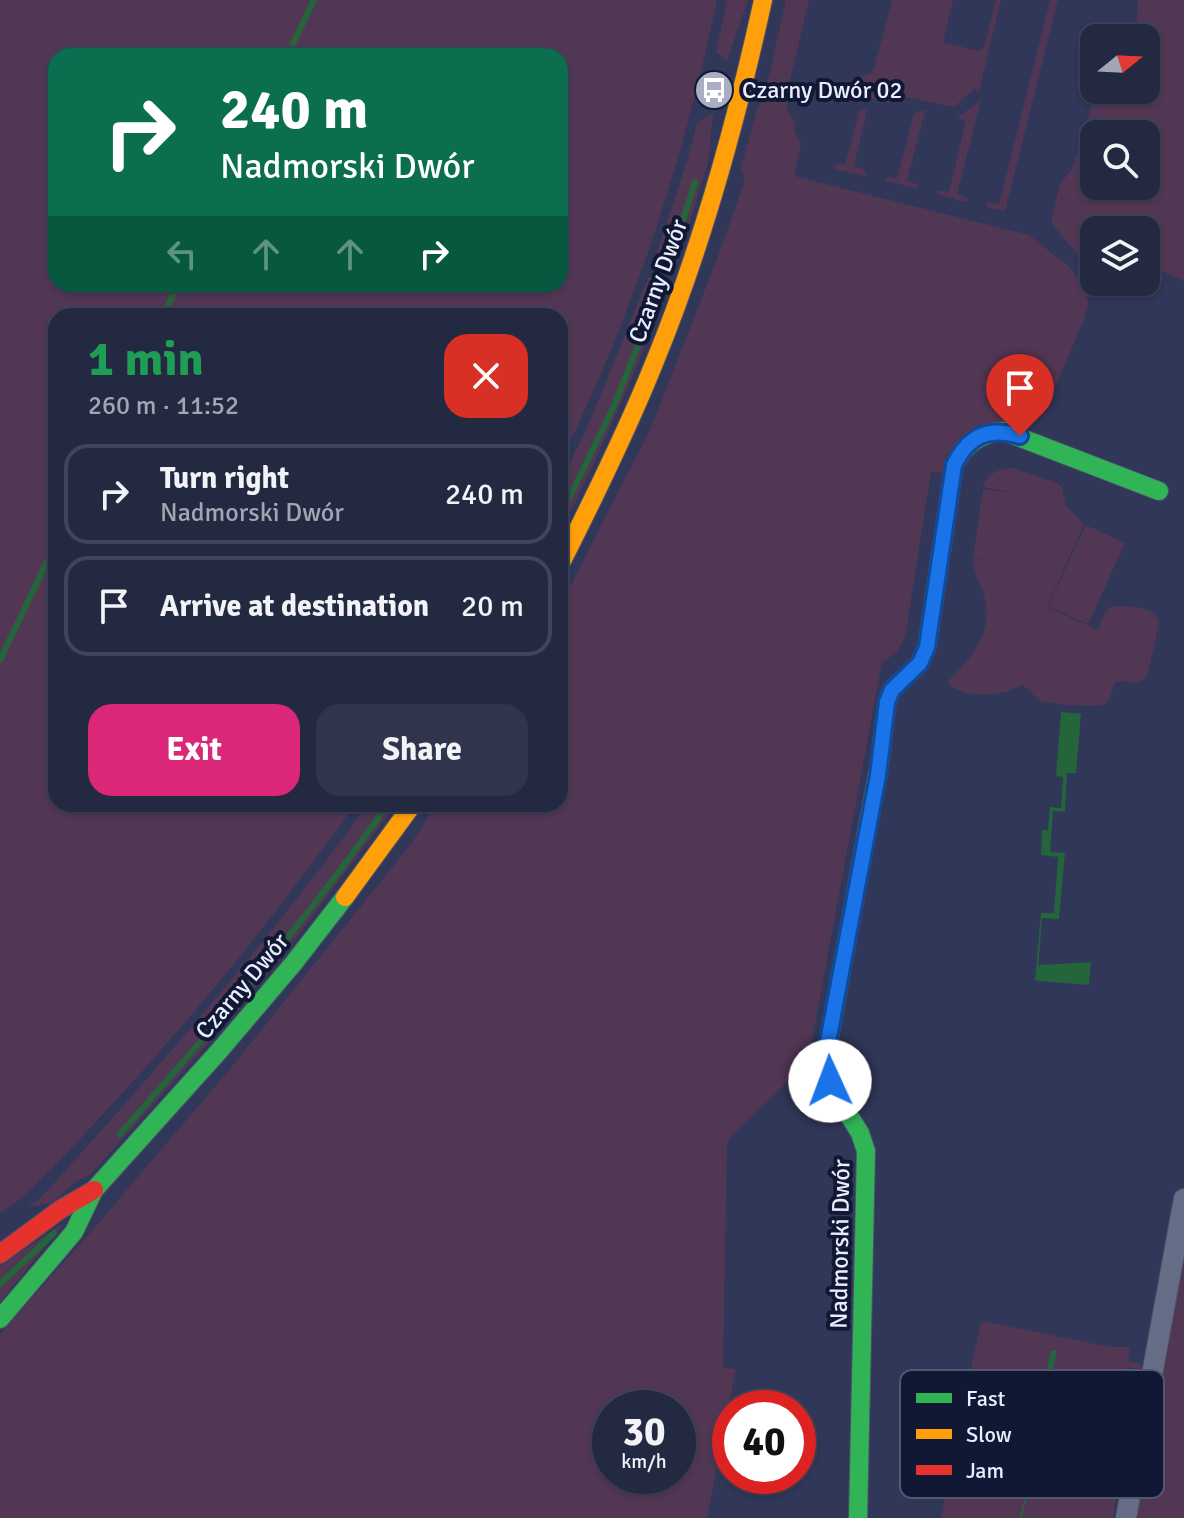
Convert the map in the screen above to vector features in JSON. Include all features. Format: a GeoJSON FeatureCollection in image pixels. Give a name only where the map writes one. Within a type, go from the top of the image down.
{"type":"FeatureCollection","features":[{"type":"Feature","properties":{"kind":"main road","name":"Czarny Dwór"},"geometry":{"type":"LineString","coordinates":[[568,549],[633,415],[685,282],[735,120],[763,0]]}},
{"type":"Feature","properties":{"kind":"main road","name":"Nadmorski Dwór"},"geometry":{"type":"LineString","coordinates":[[858,1518],[866,1151],[857,1126],[833,1089],[826,1055],[878,775],[887,702],[892,690],[920,663],[927,647],[954,465],[960,453],[979,436],[1003,431],[1159,491]]}},
{"type":"Feature","properties":{"kind":"main road","name":"Czarny Dwór"},"geometry":{"type":"LineString","coordinates":[[0,1319],[74,1232],[94,1190],[293,964],[407,812]]}},
{"type":"Feature","properties":{"kind":"main road","name":"Czarny Dwór"},"geometry":{"type":"LineString","coordinates":[[0,1254],[61,1209],[94,1190]]}},
{"type":"Feature","properties":{"kind":"street"},"geometry":{"type":"LineString","coordinates":[[1153,1370],[1184,1199]]}},
{"type":"Feature","properties":{"kind":"street"},"geometry":{"type":"LineString","coordinates":[[1126,1518],[1130,1498]]}},
{"type":"Feature","properties":{"kind":"shaded area"},"geometry":{"type":"Polygon","coordinates":[[[0,0],[717,0],[689,119],[654,236],[611,351],[568,445],[568,308],[48,308],[48,812],[349,812],[266,923],[171,1038],[99,1119],[22,1197],[0,1213],[0,0]]]}},
{"type":"Feature","properties":{"kind":"shaded area"},"geometry":{"type":"Polygon","coordinates":[[[727,0],[748,0],[727,61],[716,52],[727,0]]]}},
{"type":"Feature","properties":{"kind":"shaded area"},"geometry":{"type":"Polygon","coordinates":[[[786,0],[809,0],[789,84],[787,108],[801,144],[794,176],[1029,235],[1068,266],[1080,281],[1080,296],[1087,296],[1088,304],[1047,407],[1023,419],[942,473],[931,472],[906,632],[898,650],[882,662],[808,1062],[730,1137],[727,1145],[723,1368],[736,1369],[732,1390],[712,1390],[712,1492],[707,1518],[0,1518],[0,1334],[230,1069],[411,844],[432,812],[568,812],[568,590],[651,428],[745,180],[741,168],[757,109],[765,93],[786,0]]]}},
{"type":"Feature","properties":{"kind":"shaded area"},"geometry":{"type":"Polygon","coordinates":[[[892,0],[953,0],[943,42],[978,51],[984,48],[996,0],[1001,0],[979,91],[975,88],[954,107],[901,96],[890,103],[865,97],[858,90],[861,76],[871,74],[875,65],[892,0]]]}},
{"type":"Feature","properties":{"kind":"shaded area"},"geometry":{"type":"Polygon","coordinates":[[[1050,0],[1058,0],[1005,211],[986,207],[987,202],[999,204],[1050,0]]]}},
{"type":"Feature","properties":{"kind":"shaded area"},"geometry":{"type":"Polygon","coordinates":[[[1138,0],[1184,0],[1184,281],[1160,270],[1160,216],[1080,216],[1080,257],[1051,223],[1060,184],[1072,169],[1080,144],[1080,200],[1160,200],[1160,120],[1088,120],[1093,104],[1160,104],[1160,24],[1135,24],[1138,0]]]}},
{"type":"Feature","properties":{"kind":"shaded area"},"geometry":{"type":"Polygon","coordinates":[[[981,100],[957,194],[968,198],[968,201],[938,194],[937,190],[949,192],[966,121],[957,118],[981,100]]]}},
{"type":"Feature","properties":{"kind":"shaded area"},"geometry":{"type":"Polygon","coordinates":[[[860,109],[867,110],[854,166],[865,170],[865,176],[834,169],[833,166],[845,164],[860,109]]]}},
{"type":"Feature","properties":{"kind":"shaded area"},"geometry":{"type":"Polygon","coordinates":[[[925,111],[907,181],[918,187],[886,181],[886,177],[897,178],[914,113],[925,111]]]}},
{"type":"Feature","properties":{"kind":"shaded area"},"geometry":{"type":"Polygon","coordinates":[[[713,113],[708,163],[675,269],[670,271],[653,265],[697,123],[713,113]]]}},
{"type":"Feature","properties":{"kind":"shaded area"},"geometry":{"type":"Polygon","coordinates":[[[648,278],[666,281],[668,286],[618,411],[568,517],[568,467],[648,278]]]}},
{"type":"Feature","properties":{"kind":"shaded area"},"geometry":{"type":"Polygon","coordinates":[[[1012,468],[1057,483],[1062,487],[1066,506],[1084,524],[1047,607],[1098,630],[1112,607],[1144,609],[1152,612],[1159,623],[1148,674],[1137,683],[1115,682],[1104,704],[1083,706],[1046,702],[1022,685],[1004,692],[976,694],[949,685],[950,679],[980,642],[986,620],[984,595],[973,559],[983,560],[973,558],[983,489],[1016,493],[983,487],[987,478],[994,473],[1012,468]]]}},
{"type":"Feature","properties":{"kind":"shaded area"},"geometry":{"type":"Polygon","coordinates":[[[1086,525],[1125,543],[1088,624],[1048,606],[1086,525]]]}},
{"type":"Feature","properties":{"kind":"shaded area"},"geometry":{"type":"Polygon","coordinates":[[[1061,712],[1081,714],[1076,773],[1067,773],[1065,812],[1053,811],[1050,852],[1065,853],[1059,919],[1042,918],[1038,969],[1039,965],[1091,962],[1089,985],[1035,981],[1041,913],[1054,913],[1058,857],[1041,855],[1042,830],[1048,830],[1050,807],[1061,808],[1063,777],[1056,776],[1061,712]]]}},
{"type":"Feature","properties":{"kind":"shaded area"},"geometry":{"type":"Polygon","coordinates":[[[362,812],[390,812],[275,964],[90,1175],[78,1180],[51,1203],[27,1207],[47,1191],[131,1097],[213,1002],[362,812]]]}},
{"type":"Feature","properties":{"kind":"shaded area"},"geometry":{"type":"Polygon","coordinates":[[[66,1221],[0,1302],[0,1266],[66,1221]]]}},
{"type":"Feature","properties":{"kind":"shaded area"},"geometry":{"type":"Polygon","coordinates":[[[1184,1242],[1184,1518],[1133,1518],[1137,1498],[1164,1498],[1164,1370],[1160,1370],[1184,1242]]]}},
{"type":"Feature","properties":{"kind":"shaded area"},"geometry":{"type":"Polygon","coordinates":[[[981,1321],[1110,1347],[1130,1347],[1128,1361],[1142,1364],[1141,1369],[1126,1367],[1125,1370],[971,1370],[981,1321]]]}},
{"type":"Feature","properties":{"kind":"shaded area"},"geometry":{"type":"Polygon","coordinates":[[[1051,1350],[1057,1351],[1052,1370],[1047,1370],[1051,1350]]]}},
{"type":"Feature","properties":{"kind":"shaded area"},"geometry":{"type":"Polygon","coordinates":[[[945,1498],[1116,1498],[1113,1518],[941,1518],[945,1498]]]}},
{"type":"Feature","properties":{"kind":"shaded area"},"geometry":{"type":"Polygon","coordinates":[[[1024,1498],[1026,1498],[1022,1518],[1024,1498]]]}},
{"type":"Feature","properties":{"kind":"waterway"},"geometry":{"type":"LineString","coordinates":[[291,48],[314,0]]}},
{"type":"Feature","properties":{"kind":"waterway"},"geometry":{"type":"LineString","coordinates":[[669,265],[695,182]]}},
{"type":"Feature","properties":{"kind":"waterway"},"geometry":{"type":"LineString","coordinates":[[568,501],[614,406],[661,287]]}},
{"type":"Feature","properties":{"kind":"waterway"},"geometry":{"type":"LineString","coordinates":[[167,308],[174,292]]}},
{"type":"Feature","properties":{"kind":"waterway"},"geometry":{"type":"LineString","coordinates":[[0,660],[48,560]]}},
{"type":"Feature","properties":{"kind":"waterway"},"geometry":{"type":"LineString","coordinates":[[120,1134],[292,932],[382,812]]}},
{"type":"Feature","properties":{"kind":"waterway"},"geometry":{"type":"LineString","coordinates":[[0,1284],[54,1233]]}},
{"type":"Feature","properties":{"kind":"traffic: fast"},"geometry":{"type":"LineString","coordinates":[[880,760],[887,702],[892,690],[920,663],[927,647],[954,465],[968,446],[980,438],[1003,431],[1159,491]]}},
{"type":"Feature","properties":{"kind":"traffic: fast"},"geometry":{"type":"LineString","coordinates":[[0,1319],[74,1232],[94,1190],[220,1050],[345,897]]}},
{"type":"Feature","properties":{"kind":"traffic: fast"},"geometry":{"type":"LineString","coordinates":[[841,1103],[860,1133],[866,1151],[858,1518]]}},
{"type":"Feature","properties":{"kind":"traffic: slow"},"geometry":{"type":"LineString","coordinates":[[568,549],[633,413],[688,273],[730,137],[763,0]]}},
{"type":"Feature","properties":{"kind":"traffic: slow"},"geometry":{"type":"LineString","coordinates":[[841,1103],[829,1079],[826,1055],[880,760]]}},
{"type":"Feature","properties":{"kind":"traffic: slow"},"geometry":{"type":"LineString","coordinates":[[345,897],[407,812]]}},
{"type":"Feature","properties":{"kind":"traffic: jam"},"geometry":{"type":"LineString","coordinates":[[0,1254],[61,1209],[94,1190]]}},
{"type":"Feature","properties":{"kind":"place","name":"Czarny Dwór 02"},"geometry":{"type":"Point","coordinates":[714,90]}},
{"type":"Feature","properties":{"kind":"route"},"geometry":{"type":"LineString","coordinates":[[830,1081],[826,1055],[878,775],[887,702],[892,690],[920,663],[927,647],[954,465],[960,453],[979,436],[1003,431],[1020,436]]}}]}
